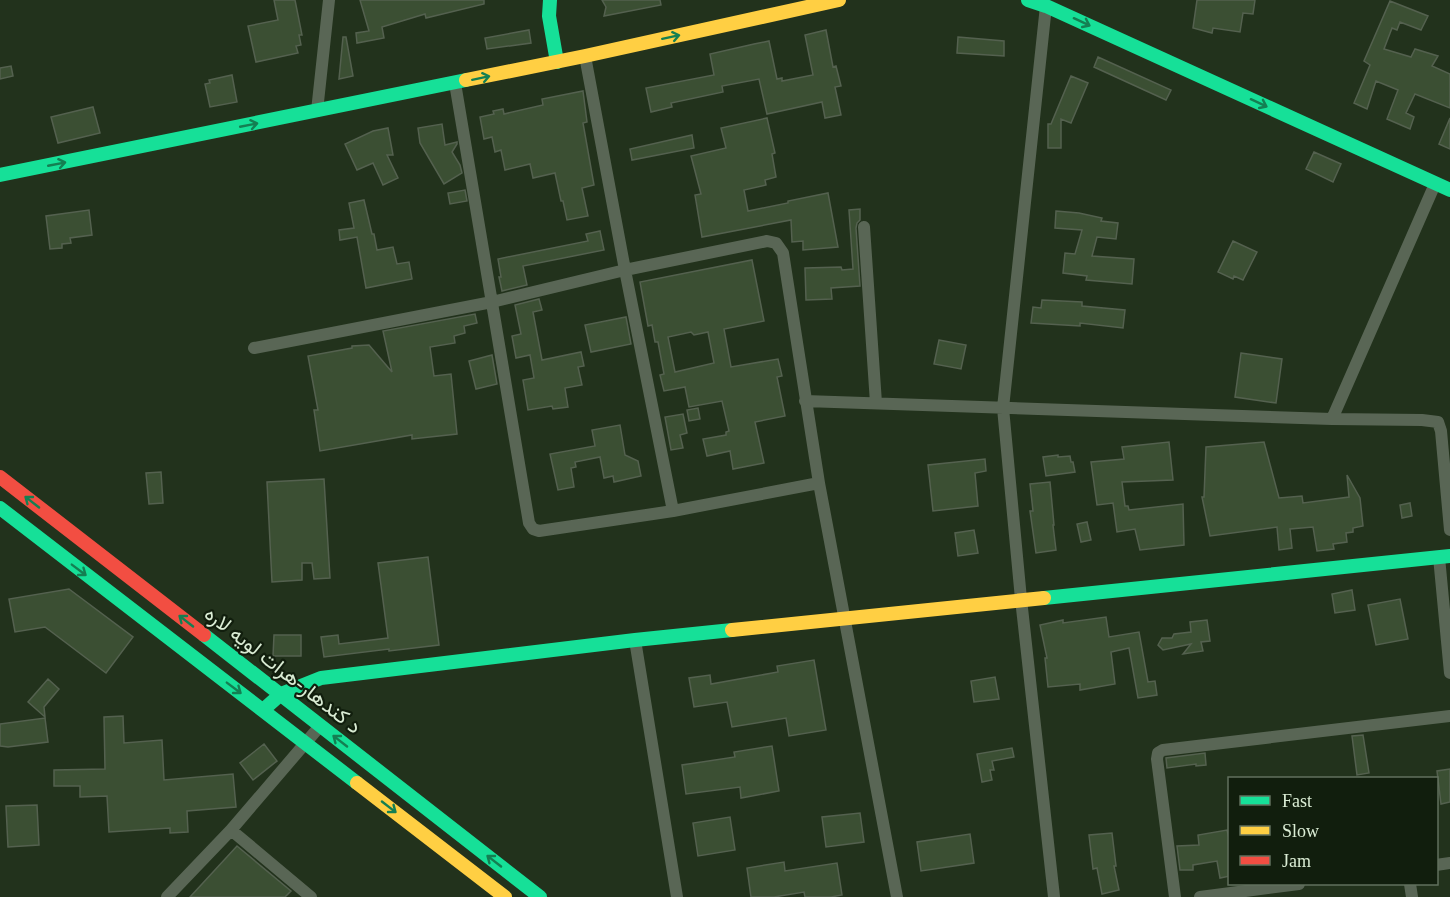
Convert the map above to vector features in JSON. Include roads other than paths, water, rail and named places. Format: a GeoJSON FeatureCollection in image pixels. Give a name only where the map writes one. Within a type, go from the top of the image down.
{"type":"FeatureCollection","features":[{"type":"Feature","properties":{"kind":"main road"},"geometry":{"type":"LineString","coordinates":[[550,0],[549,16],[557,62]]}},
{"type":"Feature","properties":{"kind":"main road"},"geometry":{"type":"LineString","coordinates":[[0,175],[557,62],[839,0]]}},
{"type":"Feature","properties":{"kind":"main road"},"geometry":{"type":"LineString","coordinates":[[1028,0],[1046,6],[1450,190]]}},
{"type":"Feature","properties":{"kind":"main road","name":"د کندهار-هرات لويه لاره"},"geometry":{"type":"LineString","coordinates":[[0,477],[540,897]]}},
{"type":"Feature","properties":{"kind":"main road","name":"د کندهار-هرات لويه لاره"},"geometry":{"type":"LineString","coordinates":[[0,508],[505,897]]}},
{"type":"Feature","properties":{"kind":"main road"},"geometry":{"type":"LineString","coordinates":[[262,710],[281,694],[321,678],[635,640],[1444,556]]}},
{"type":"Feature","properties":{"kind":"street"},"geometry":{"type":"LineString","coordinates":[[317,111],[329,0]]}},
{"type":"Feature","properties":{"kind":"street"},"geometry":{"type":"LineString","coordinates":[[1046,6],[1003,408],[1021,599],[1054,897]]}},
{"type":"Feature","properties":{"kind":"street"},"geometry":{"type":"LineString","coordinates":[[585,56],[673,511]]}},
{"type":"Feature","properties":{"kind":"street"},"geometry":{"type":"LineString","coordinates":[[455,83],[529,523],[533,529],[539,531],[673,511],[819,483]]}},
{"type":"Feature","properties":{"kind":"street"},"geometry":{"type":"LineString","coordinates":[[1332,419],[1435,184]]}},
{"type":"Feature","properties":{"kind":"street"},"geometry":{"type":"LineString","coordinates":[[864,227],[876,403]]}},
{"type":"Feature","properties":{"kind":"street"},"geometry":{"type":"LineString","coordinates":[[254,348],[492,302],[625,270],[768,241],[776,243],[783,253],[819,483],[897,897]]}},
{"type":"Feature","properties":{"kind":"street"},"geometry":{"type":"LineString","coordinates":[[805,401],[1437,422],[1441,431],[1450,530]]}},
{"type":"Feature","properties":{"kind":"street"},"geometry":{"type":"LineString","coordinates":[[1444,556],[1450,673]]}},
{"type":"Feature","properties":{"kind":"street"},"geometry":{"type":"LineString","coordinates":[[635,640],[677,897]]}},
{"type":"Feature","properties":{"kind":"street"},"geometry":{"type":"LineString","coordinates":[[1175,897],[1158,753],[1164,750],[1450,716]]}},
{"type":"Feature","properties":{"kind":"street"},"geometry":{"type":"LineString","coordinates":[[167,897],[231,830],[320,726]]}},
{"type":"Feature","properties":{"kind":"street"},"geometry":{"type":"LineString","coordinates":[[231,830],[311,897]]}},
{"type":"Feature","properties":{"kind":"street"},"geometry":{"type":"LineString","coordinates":[[1200,897],[1291,885]]}}]}
